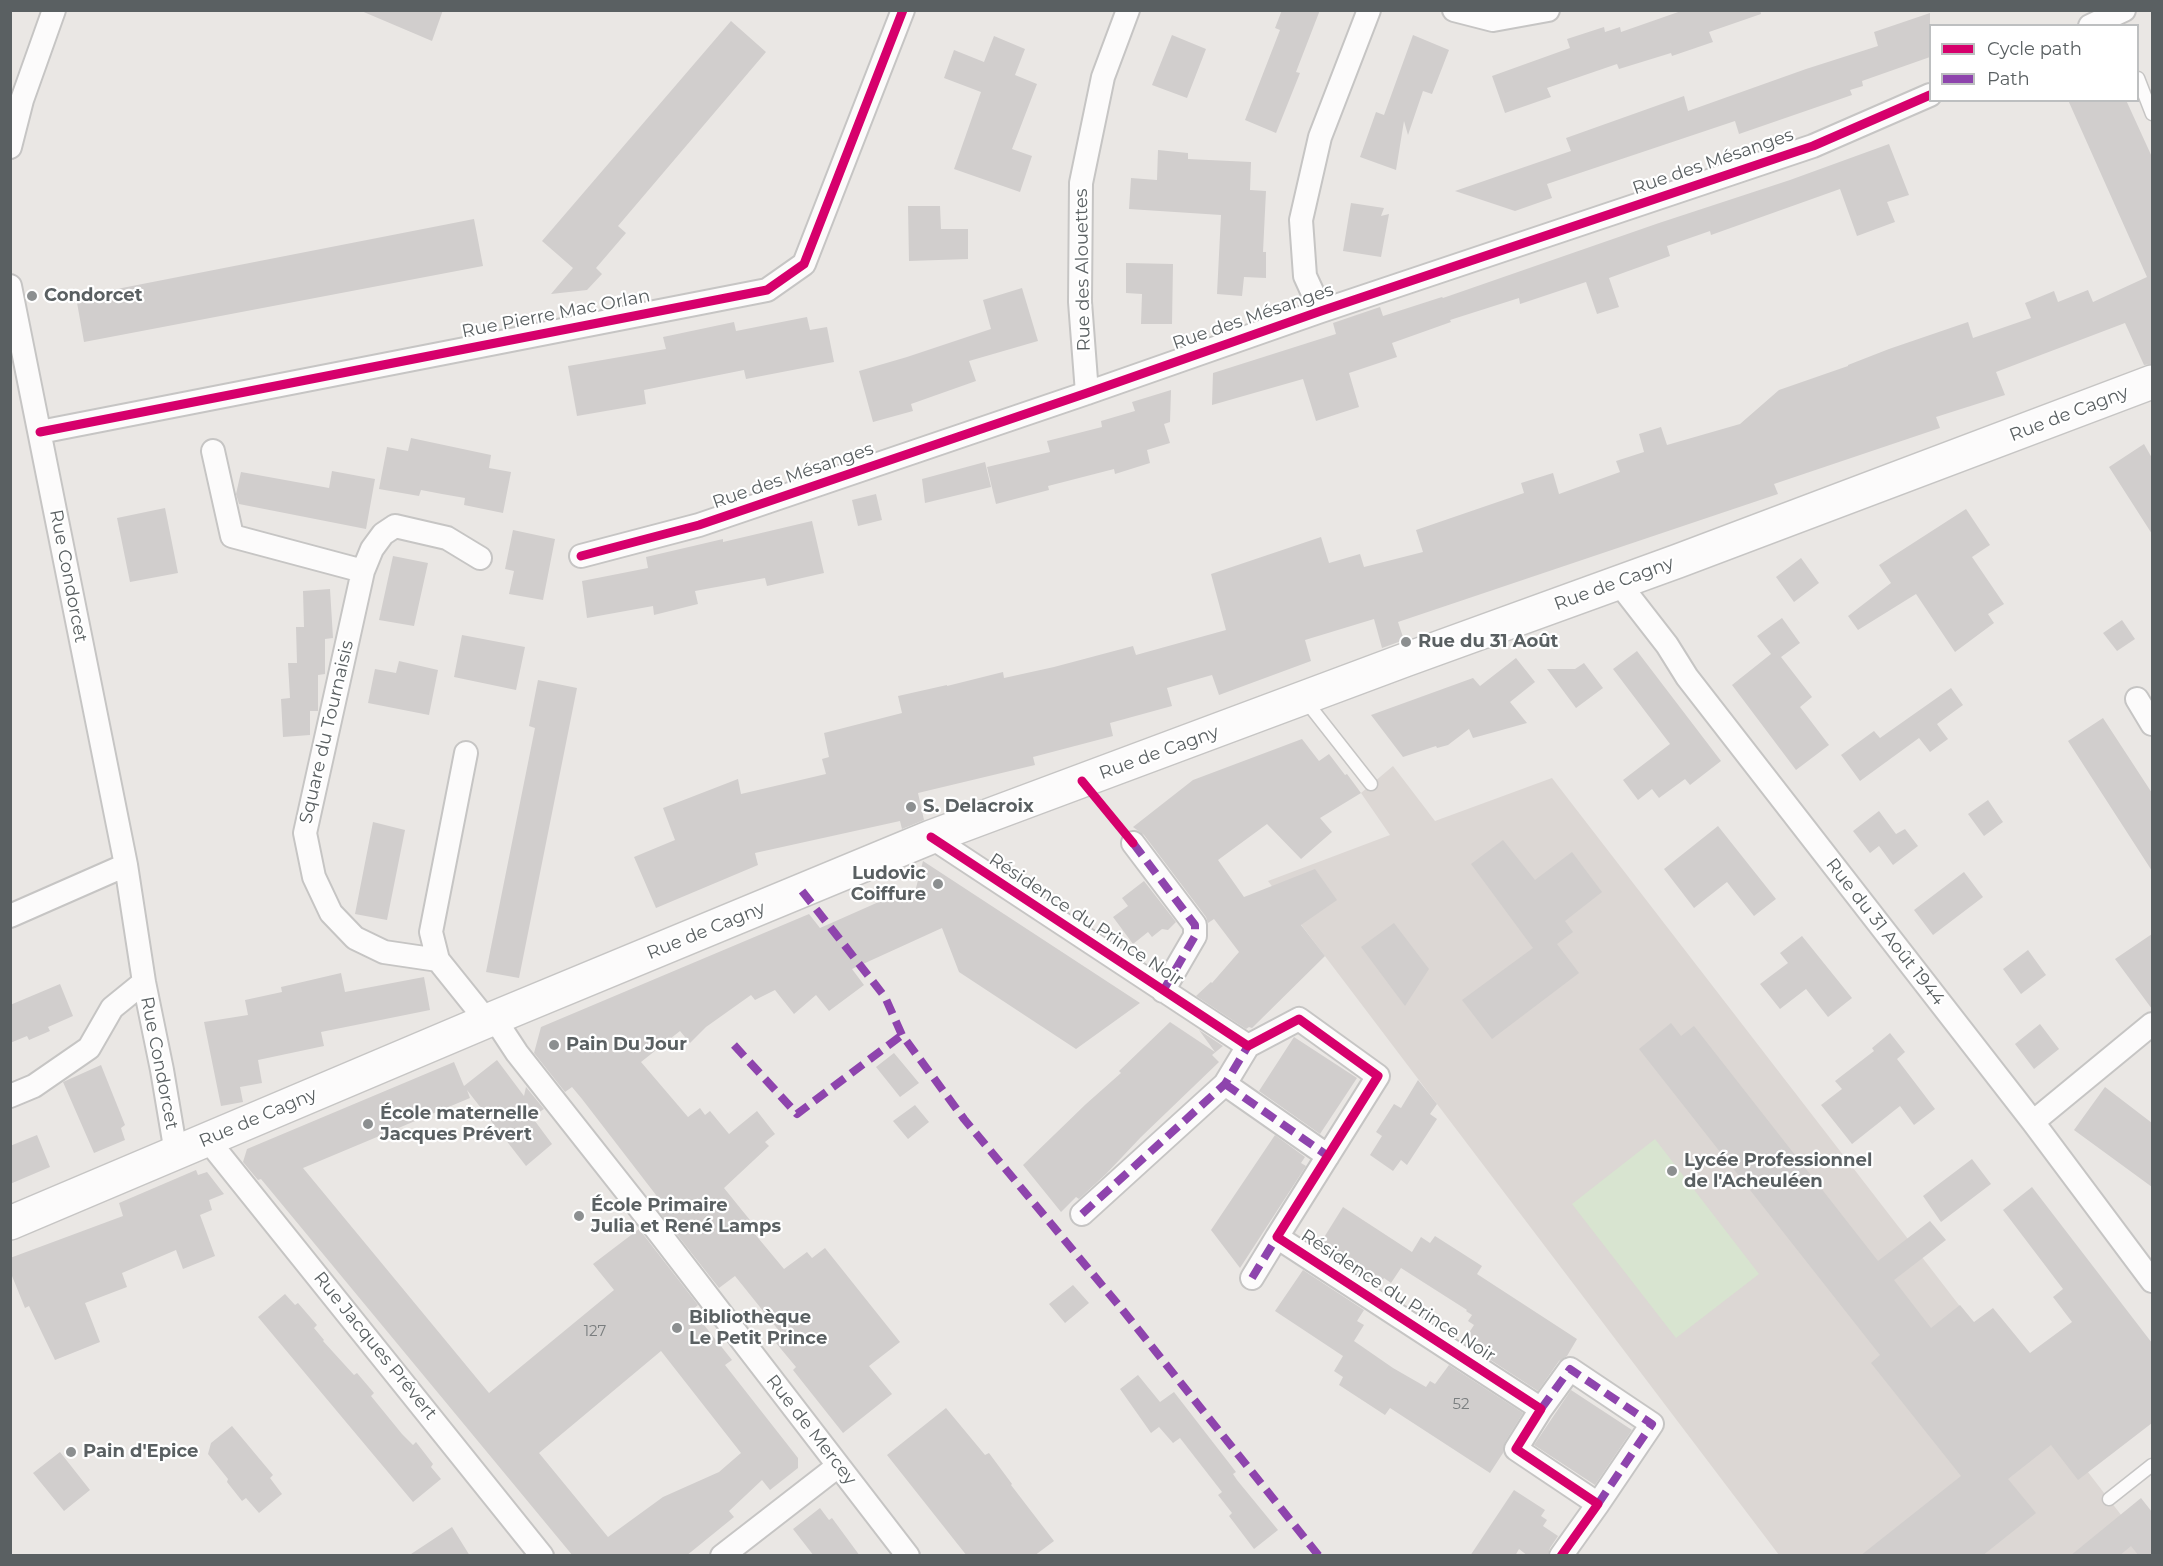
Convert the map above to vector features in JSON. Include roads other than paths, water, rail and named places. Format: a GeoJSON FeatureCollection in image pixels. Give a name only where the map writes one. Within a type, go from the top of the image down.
{"type":"FeatureCollection","features":[{"type":"Feature","properties":{"kind":"main road","name":"Rue de Cagny"},"geometry":{"type":"LineString","coordinates":[[10,1223],[931,837],[2152,383]]}},
{"type":"Feature","properties":{"kind":"street"},"geometry":{"type":"LineString","coordinates":[[10,147],[22,100],[54,10]]}},
{"type":"Feature","properties":{"kind":"street","name":"Rue Pierre Mac Orlan"},"geometry":{"type":"LineString","coordinates":[[40,432],[767,290],[804,264],[903,10]]}},
{"type":"Feature","properties":{"kind":"street","name":"Rue des Alouettes"},"geometry":{"type":"LineString","coordinates":[[1087,393],[1080,302],[1081,183],[1103,77],[1128,10]]}},
{"type":"Feature","properties":{"kind":"street"},"geometry":{"type":"LineString","coordinates":[[1321,311],[1305,276],[1301,220],[1320,137],[1369,10]]}},
{"type":"Feature","properties":{"kind":"street"},"geometry":{"type":"LineString","coordinates":[[1454,10],[1493,20],[1548,10]]}},
{"type":"Feature","properties":{"kind":"street"},"geometry":{"type":"LineString","coordinates":[[2094,24],[2124,10]]}},
{"type":"Feature","properties":{"kind":"street","name":"Rue des Mésanges"},"geometry":{"type":"LineString","coordinates":[[580,556],[699,525],[1321,311],[1814,146],[1929,95]]}},
{"type":"Feature","properties":{"kind":"street","name":"Rue Condorcet"},"geometry":{"type":"LineString","coordinates":[[10,286],[126,865],[144,982],[176,1153]]}},
{"type":"Feature","properties":{"kind":"street"},"geometry":{"type":"LineString","coordinates":[[213,451],[232,536],[363,571]]}},
{"type":"Feature","properties":{"kind":"street","name":"Square du Tournaisis"},"geometry":{"type":"LineString","coordinates":[[438,960],[384,952],[355,938],[332,913],[314,877],[305,833],[363,571],[372,549],[383,534],[395,526],[447,538],[480,558]]}},
{"type":"Feature","properties":{"kind":"street","name":"Rue du 31 Août 1944"},"geometry":{"type":"LineString","coordinates":[[1618,582],[1667,645],[1687,677],[2033,1122],[2152,1281]]}},
{"type":"Feature","properties":{"kind":"street"},"geometry":{"type":"LineString","coordinates":[[2137,699],[2152,724]]}},
{"type":"Feature","properties":{"kind":"street"},"geometry":{"type":"LineString","coordinates":[[466,753],[431,932],[438,960],[490,1020]]}},
{"type":"Feature","properties":{"kind":"street","name":"Résidence du Prince Noir"},"geometry":{"type":"LineString","coordinates":[[931,837],[1248,1046],[1299,1019],[1378,1076],[1252,1278]]}},
{"type":"Feature","properties":{"kind":"street","name":"Résidence du Prince Noir"},"geometry":{"type":"LineString","coordinates":[[1133,843],[1195,925],[1195,936],[1163,991]]}},
{"type":"Feature","properties":{"kind":"street"},"geometry":{"type":"LineString","coordinates":[[10,916],[126,865]]}},
{"type":"Feature","properties":{"kind":"street"},"geometry":{"type":"LineString","coordinates":[[10,1096],[34,1086],[89,1048],[112,1008],[144,982]]}},
{"type":"Feature","properties":{"kind":"street","name":"Rue de Mercey"},"geometry":{"type":"LineString","coordinates":[[490,1020],[660,1234],[908,1556]]}},
{"type":"Feature","properties":{"kind":"street"},"geometry":{"type":"LineString","coordinates":[[2033,1122],[2152,1024]]}},
{"type":"Feature","properties":{"kind":"street"},"geometry":{"type":"LineString","coordinates":[[1082,1214],[1225,1084],[1248,1046]]}},
{"type":"Feature","properties":{"kind":"street"},"geometry":{"type":"LineString","coordinates":[[1225,1084],[1328,1156]]}},
{"type":"Feature","properties":{"kind":"street","name":"Rue Jacques Prévert"},"geometry":{"type":"LineString","coordinates":[[207,1139],[542,1556]]}},
{"type":"Feature","properties":{"kind":"street","name":"Résidence du Prince Noir"},"geometry":{"type":"LineString","coordinates":[[1277,1237],[1541,1408]]}},
{"type":"Feature","properties":{"kind":"street"},"geometry":{"type":"LineString","coordinates":[[1561,1556],[1598,1504],[1652,1424],[1570,1369],[1541,1408],[1516,1449],[1598,1504]]}},
{"type":"Feature","properties":{"kind":"street"},"geometry":{"type":"LineString","coordinates":[[722,1556],[838,1466]]}},
{"type":"Feature","properties":{"kind":"lane"},"geometry":{"type":"LineString","coordinates":[[2139,81],[2152,114]]}},
{"type":"Feature","properties":{"kind":"lane"},"geometry":{"type":"LineString","coordinates":[[1304,698],[1371,784]]}},
{"type":"Feature","properties":{"kind":"lane"},"geometry":{"type":"LineString","coordinates":[[2109,1499],[2152,1465]]}},
{"type":"Feature","properties":{"kind":"place","name":"Condorcet"},"geometry":{"type":"Point","coordinates":[32,296]}},
{"type":"Feature","properties":{"kind":"place","name":"Rue du 31 Août"},"geometry":{"type":"Point","coordinates":[1406,642]}},
{"type":"Feature","properties":{"kind":"place","name":"S. Delacroix"},"geometry":{"type":"Point","coordinates":[911,807]}},
{"type":"Feature","properties":{"kind":"place","name":"Ludovic Coiffure"},"geometry":{"type":"Point","coordinates":[938,884]}},
{"type":"Feature","properties":{"kind":"place","name":"Pain Du Jour"},"geometry":{"type":"Point","coordinates":[554,1045]}},
{"type":"Feature","properties":{"kind":"place","name":"École maternelle Jacques Prévert"},"geometry":{"type":"Point","coordinates":[368,1124]}},
{"type":"Feature","properties":{"kind":"place","name":"Lycée Professionnel de l'Acheuléen"},"geometry":{"type":"Point","coordinates":[1672,1171]}},
{"type":"Feature","properties":{"kind":"place","name":"École Primaire Julia et René Lamps"},"geometry":{"type":"Point","coordinates":[579,1216]}},
{"type":"Feature","properties":{"kind":"place","name":"Bibliothèque Le Petit Prince"},"geometry":{"type":"Point","coordinates":[677,1328]}},
{"type":"Feature","properties":{"kind":"place","name":"Pain d'Epice"},"geometry":{"type":"Point","coordinates":[71,1452]}}]}
